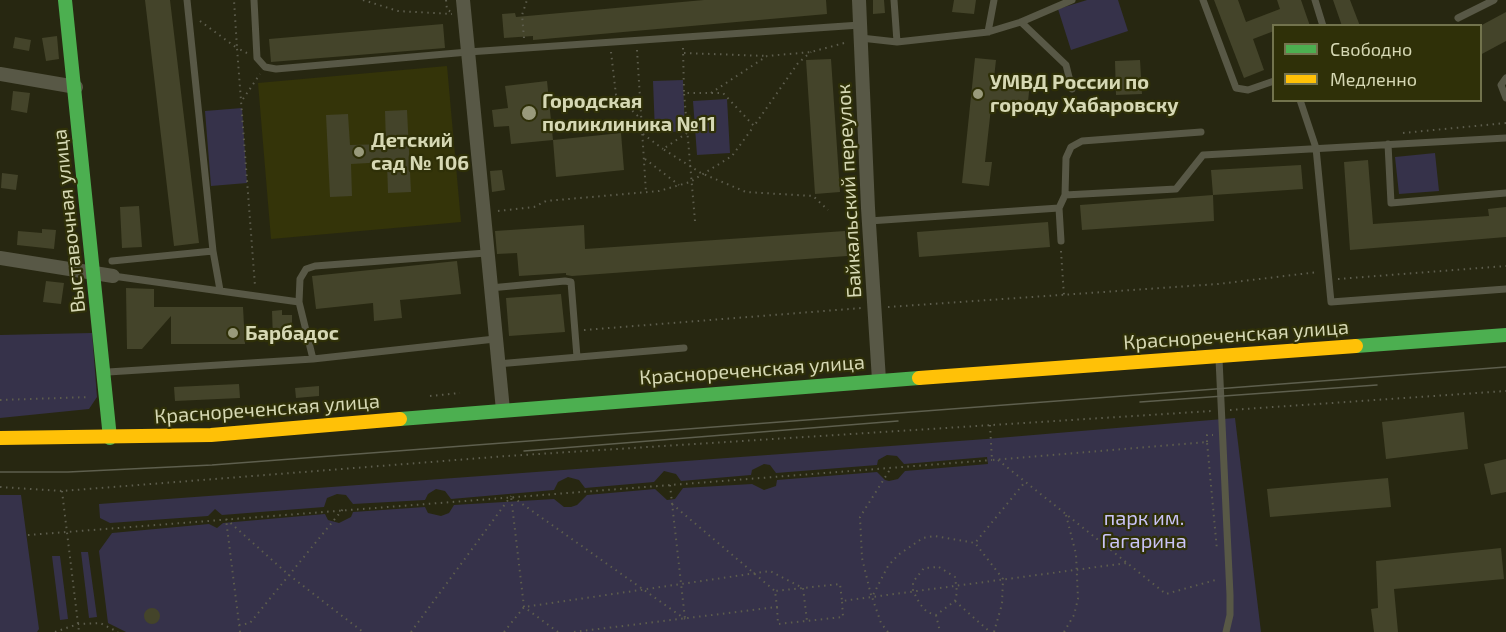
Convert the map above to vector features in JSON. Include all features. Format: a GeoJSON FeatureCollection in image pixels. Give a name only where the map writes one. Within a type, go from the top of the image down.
{"type":"FeatureCollection","features":[{"type":"Feature","properties":{"kind":"main road","name":"Выставочная улица"},"geometry":{"type":"LineString","coordinates":[[65,0],[76,87],[110,438]]}},
{"type":"Feature","properties":{"kind":"main road","name":"Краснореченская улица"},"geometry":{"type":"LineString","coordinates":[[0,438],[211,435],[879,380],[1506,335]]}},
{"type":"Feature","properties":{"kind":"street"},"geometry":{"type":"LineString","coordinates":[[463,0],[503,410]]}},
{"type":"Feature","properties":{"kind":"street","name":"Байкальский переулок"},"geometry":{"type":"LineString","coordinates":[[860,0],[869,221],[879,380]]}},
{"type":"Feature","properties":{"kind":"street"},"geometry":{"type":"LineString","coordinates":[[0,74],[76,87]]}},
{"type":"Feature","properties":{"kind":"street"},"geometry":{"type":"LineString","coordinates":[[0,258],[113,276]]}},
{"type":"Feature","properties":{"kind":"lane"},"geometry":{"type":"LineString","coordinates":[[187,0],[213,251],[220,290]]}},
{"type":"Feature","properties":{"kind":"lane"},"geometry":{"type":"LineString","coordinates":[[254,0],[257,58],[264,67],[276,69],[468,52],[682,38],[860,32],[897,42],[988,32],[1021,22],[1072,0]]}},
{"type":"Feature","properties":{"kind":"lane"},"geometry":{"type":"LineString","coordinates":[[894,0],[897,42]]}},
{"type":"Feature","properties":{"kind":"lane"},"geometry":{"type":"LineString","coordinates":[[988,32],[994,0]]}},
{"type":"Feature","properties":{"kind":"lane"},"geometry":{"type":"LineString","coordinates":[[1203,0],[1236,88],[1248,90],[1272,82]]}},
{"type":"Feature","properties":{"kind":"lane"},"geometry":{"type":"LineString","coordinates":[[1315,0],[1322,24]]}},
{"type":"Feature","properties":{"kind":"lane"},"geometry":{"type":"LineString","coordinates":[[1458,18],[1494,0]]}},
{"type":"Feature","properties":{"kind":"lane"},"geometry":{"type":"LineString","coordinates":[[1021,22],[1066,65],[1072,89]]}},
{"type":"Feature","properties":{"kind":"lane"},"geometry":{"type":"LineString","coordinates":[[1506,78],[1501,85],[1506,98]]}},
{"type":"Feature","properties":{"kind":"lane"},"geometry":{"type":"LineString","coordinates":[[1301,102],[1316,148],[1329,298],[1335,303],[1506,289]]}},
{"type":"Feature","properties":{"kind":"lane"},"geometry":{"type":"LineString","coordinates":[[1060,241],[1059,208],[1065,195],[1066,158],[1071,147],[1076,144],[1201,132]]}},
{"type":"Feature","properties":{"kind":"lane"},"geometry":{"type":"LineString","coordinates":[[1065,195],[1176,189],[1203,155],[1506,138]]}},
{"type":"Feature","properties":{"kind":"lane"},"geometry":{"type":"LineString","coordinates":[[1388,144],[1391,203],[1506,193]]}},
{"type":"Feature","properties":{"kind":"lane"},"geometry":{"type":"LineString","coordinates":[[869,221],[1059,208]]}},
{"type":"Feature","properties":{"kind":"lane"},"geometry":{"type":"LineString","coordinates":[[112,261],[213,251]]}},
{"type":"Feature","properties":{"kind":"lane"},"geometry":{"type":"LineString","coordinates":[[314,359],[299,302],[300,279],[306,269],[315,266],[486,253]]}},
{"type":"Feature","properties":{"kind":"lane"},"geometry":{"type":"LineString","coordinates":[[113,276],[299,302]]}},
{"type":"Feature","properties":{"kind":"lane"},"geometry":{"type":"LineString","coordinates":[[490,288],[571,282],[577,357]]}},
{"type":"Feature","properties":{"kind":"lane"},"geometry":{"type":"LineString","coordinates":[[108,372],[314,359],[495,339]]}},
{"type":"Feature","properties":{"kind":"lane"},"geometry":{"type":"LineString","coordinates":[[497,364],[684,348]]}},
{"type":"Feature","properties":{"kind":"lane"},"geometry":{"type":"LineString","coordinates":[[1219,357],[1230,595],[1228,631]]}},
{"type":"Feature","properties":{"kind":"path"},"geometry":{"type":"LineString","coordinates":[[234,0],[256,296]]}},
{"type":"Feature","properties":{"kind":"path"},"geometry":{"type":"LineString","coordinates":[[363,0],[398,12],[458,14]]}},
{"type":"Feature","properties":{"kind":"path"},"geometry":{"type":"LineString","coordinates":[[525,49],[522,15],[527,0]]}},
{"type":"Feature","properties":{"kind":"path"},"geometry":{"type":"LineString","coordinates":[[188,13],[237,48],[257,58]]}},
{"type":"Feature","properties":{"kind":"path"},"geometry":{"type":"LineString","coordinates":[[684,53],[767,56],[811,52],[860,32]]}},
{"type":"Feature","properties":{"kind":"path"},"geometry":{"type":"LineString","coordinates":[[682,38],[690,182],[695,221]]}},
{"type":"Feature","properties":{"kind":"path"},"geometry":{"type":"LineString","coordinates":[[637,41],[646,193]]}},
{"type":"Feature","properties":{"kind":"path"},"geometry":{"type":"LineString","coordinates":[[610,43],[616,95],[641,119]]}},
{"type":"Feature","properties":{"kind":"path"},"geometry":{"type":"LineString","coordinates":[[482,212],[534,207],[546,201],[646,193],[690,182],[732,156],[798,63],[811,52]]}},
{"type":"Feature","properties":{"kind":"path"},"geometry":{"type":"LineString","coordinates":[[711,93],[767,56]]}},
{"type":"Feature","properties":{"kind":"path"},"geometry":{"type":"LineString","coordinates":[[243,99],[264,67]]}},
{"type":"Feature","properties":{"kind":"path"},"geometry":{"type":"LineString","coordinates":[[684,93],[723,93],[754,126]]}},
{"type":"Feature","properties":{"kind":"path"},"geometry":{"type":"LineString","coordinates":[[1402,133],[1506,123]]}},
{"type":"Feature","properties":{"kind":"path"},"geometry":{"type":"LineString","coordinates":[[663,149],[687,133]]}},
{"type":"Feature","properties":{"kind":"path"},"geometry":{"type":"LineString","coordinates":[[642,134],[701,174],[746,192],[813,196],[828,210]]}},
{"type":"Feature","properties":{"kind":"path"},"geometry":{"type":"LineString","coordinates":[[645,159],[679,185]]}},
{"type":"Feature","properties":{"kind":"path"},"geometry":{"type":"LineString","coordinates":[[1060,241],[1064,296]]}},
{"type":"Feature","properties":{"kind":"path"},"geometry":{"type":"LineString","coordinates":[[882,307],[1218,285],[1336,270],[1338,279],[1506,266]]}},
{"type":"Feature","properties":{"kind":"path"},"geometry":{"type":"LineString","coordinates":[[575,331],[866,308]]}},
{"type":"Feature","properties":{"kind":"path"},"geometry":{"type":"LineString","coordinates":[[0,488],[62,491],[507,456],[1506,391]]}},
{"type":"Feature","properties":{"kind":"path"},"geometry":{"type":"LineString","coordinates":[[430,396],[460,393]]}},
{"type":"Feature","properties":{"kind":"path"},"geometry":{"type":"LineString","coordinates":[[0,400],[106,399]]}},
{"type":"Feature","properties":{"kind":"path"},"geometry":{"type":"LineString","coordinates":[[990,425],[992,460]]}},
{"type":"Feature","properties":{"kind":"path"},"geometry":{"type":"LineString","coordinates":[[28,535],[1207,442],[1218,556]]}},
{"type":"Feature","properties":{"kind":"path"},"geometry":{"type":"LineString","coordinates":[[998,460],[1166,594],[1220,579]]}},
{"type":"Feature","properties":{"kind":"path"},"geometry":{"type":"LineString","coordinates":[[888,632],[881,623],[862,558],[860,517],[891,468]]}},
{"type":"Feature","properties":{"kind":"path"},"geometry":{"type":"LineString","coordinates":[[975,543],[1025,482]]}},
{"type":"Feature","properties":{"kind":"path"},"geometry":{"type":"LineString","coordinates":[[670,484],[685,620]]}},
{"type":"Feature","properties":{"kind":"path"},"geometry":{"type":"LineString","coordinates":[[62,491],[79,632]]}},
{"type":"Feature","properties":{"kind":"path"},"geometry":{"type":"LineString","coordinates":[[511,496],[685,620]]}},
{"type":"Feature","properties":{"kind":"path"},"geometry":{"type":"LineString","coordinates":[[511,496],[524,607],[558,632]]}},
{"type":"Feature","properties":{"kind":"path"},"geometry":{"type":"LineString","coordinates":[[411,632],[511,496]]}},
{"type":"Feature","properties":{"kind":"path"},"geometry":{"type":"LineString","coordinates":[[672,504],[775,591],[778,624],[843,617],[840,584],[775,591]]}},
{"type":"Feature","properties":{"kind":"path"},"geometry":{"type":"LineString","coordinates":[[239,625],[250,623],[343,509]]}},
{"type":"Feature","properties":{"kind":"path"},"geometry":{"type":"LineString","coordinates":[[1064,632],[1074,615],[1078,599],[1078,569],[1074,537],[1066,514]]}},
{"type":"Feature","properties":{"kind":"path"},"geometry":{"type":"LineString","coordinates":[[226,519],[289,575],[363,632]]}},
{"type":"Feature","properties":{"kind":"path"},"geometry":{"type":"LineString","coordinates":[[226,519],[240,632]]}},
{"type":"Feature","properties":{"kind":"path"},"geometry":{"type":"LineString","coordinates":[[872,597],[888,566],[898,555],[923,538],[948,537],[975,543],[1003,579],[1002,604],[992,632],[955,601]]}},
{"type":"Feature","properties":{"kind":"path"},"geometry":{"type":"LineString","coordinates":[[842,601],[1127,563]]}},
{"type":"Feature","properties":{"kind":"path"},"geometry":{"type":"LineString","coordinates":[[924,568],[948,570],[955,577],[957,585],[955,601],[936,615],[927,612],[913,591],[913,582],[924,568]]}},
{"type":"Feature","properties":{"kind":"path"},"geometry":{"type":"LineString","coordinates":[[504,632],[524,607],[681,585],[753,572],[770,571],[803,588]]}},
{"type":"Feature","properties":{"kind":"path"},"geometry":{"type":"LineString","coordinates":[[803,588],[807,621]]}},
{"type":"Feature","properties":{"kind":"path"},"geometry":{"type":"LineString","coordinates":[[574,632],[777,607]]}},
{"type":"Feature","properties":{"kind":"path"},"geometry":{"type":"LineString","coordinates":[[936,615],[940,632]]}},
{"type":"Feature","properties":{"kind":"path"},"geometry":{"type":"LineString","coordinates":[[55,632],[78,624],[100,623],[118,632]]}},
{"type":"Feature","properties":{"kind":"shaded area","name":"Детский сад № 106"},"geometry":{"type":"Polygon","coordinates":[[[447,66],[461,222],[271,239],[258,83],[447,66]]]}},
{"type":"Feature","properties":{"kind":"green space"},"geometry":{"type":"Polygon","coordinates":[[[1087,0],[1118,0],[1128,31],[1071,50],[1058,9],[1087,0]]]}},
{"type":"Feature","properties":{"kind":"green space"},"geometry":{"type":"Polygon","coordinates":[[[683,80],[685,131],[655,133],[653,81],[683,80]]]}},
{"type":"Feature","properties":{"kind":"green space"},"geometry":{"type":"Polygon","coordinates":[[[727,99],[730,153],[697,155],[693,101],[727,99]]]}},
{"type":"Feature","properties":{"kind":"green space"},"geometry":{"type":"Polygon","coordinates":[[[242,108],[247,183],[211,186],[205,111],[242,108]]]}},
{"type":"Feature","properties":{"kind":"green space"},"geometry":{"type":"Polygon","coordinates":[[[1435,153],[1439,191],[1399,194],[1395,157],[1435,153]]]}},
{"type":"Feature","properties":{"kind":"green space"},"geometry":{"type":"Polygon","coordinates":[[[92,333],[97,397],[89,409],[0,418],[0,335],[92,333]]]}},
{"type":"Feature","properties":{"kind":"green space","name":"парк им. Гагарина"},"geometry":{"type":"Polygon","coordinates":[[[1235,418],[1261,632],[126,632],[108,623],[99,551],[112,533],[209,524],[217,528],[223,523],[325,514],[328,520],[339,523],[351,517],[353,512],[425,507],[428,513],[441,516],[449,513],[454,505],[554,499],[564,507],[571,507],[577,505],[587,495],[655,489],[667,500],[675,499],[683,488],[752,484],[764,490],[776,486],[777,480],[877,472],[889,481],[898,479],[905,471],[988,464],[987,457],[904,464],[897,456],[887,455],[878,460],[877,465],[776,473],[770,465],[764,464],[752,470],[751,475],[681,481],[676,474],[664,471],[654,482],[585,488],[579,480],[568,477],[558,482],[554,490],[451,499],[445,491],[436,489],[428,494],[425,500],[353,504],[346,495],[337,494],[327,498],[324,507],[222,515],[215,509],[208,516],[110,523],[100,518],[99,504],[986,439],[1235,418]]]}},
{"type":"Feature","properties":{"kind":"green space"},"geometry":{"type":"Polygon","coordinates":[[[0,495],[21,495],[39,629],[37,632],[0,632],[0,495]]]}},
{"type":"Feature","properties":{"kind":"green space"},"geometry":{"type":"Polygon","coordinates":[[[81,552],[88,552],[97,617],[89,618],[81,552]]]}},
{"type":"Feature","properties":{"kind":"green space"},"geometry":{"type":"Polygon","coordinates":[[[52,556],[60,556],[68,619],[60,620],[52,556]]]}},
{"type":"Feature","properties":{"kind":"building"},"geometry":{"type":"Polygon","coordinates":[[[145,0],[170,0],[199,243],[174,246],[145,0]]]}},
{"type":"Feature","properties":{"kind":"building"},"geometry":{"type":"Polygon","coordinates":[[[704,0],[826,0],[827,14],[533,40],[533,36],[504,38],[502,14],[515,13],[516,17],[704,0]]]}},
{"type":"Feature","properties":{"kind":"building"},"geometry":{"type":"Polygon","coordinates":[[[873,0],[884,0],[885,13],[873,14],[873,0]]]}},
{"type":"Feature","properties":{"kind":"building"},"geometry":{"type":"Polygon","coordinates":[[[954,0],[976,0],[974,14],[952,12],[954,0]]]}},
{"type":"Feature","properties":{"kind":"building"},"geometry":{"type":"Polygon","coordinates":[[[1214,0],[1238,0],[1246,22],[1280,9],[1277,0],[1301,0],[1309,24],[1272,24],[1272,32],[1253,39],[1264,70],[1244,78],[1214,0]]]}},
{"type":"Feature","properties":{"kind":"building"},"geometry":{"type":"Polygon","coordinates":[[[1333,0],[1350,0],[1359,24],[1341,24],[1333,0]]]}},
{"type":"Feature","properties":{"kind":"building"},"geometry":{"type":"Polygon","coordinates":[[[1506,12],[1506,41],[1482,54],[1482,25],[1506,12]]]}},
{"type":"Feature","properties":{"kind":"building"},"geometry":{"type":"Polygon","coordinates":[[[443,24],[445,48],[271,62],[269,39],[443,24]]]}},
{"type":"Feature","properties":{"kind":"building"},"geometry":{"type":"Polygon","coordinates":[[[57,36],[59,59],[46,61],[42,38],[57,36]]]}},
{"type":"Feature","properties":{"kind":"building"},"geometry":{"type":"Polygon","coordinates":[[[15,37],[31,40],[29,51],[13,48],[15,37]]]}},
{"type":"Feature","properties":{"kind":"building"},"geometry":{"type":"Polygon","coordinates":[[[975,58],[996,60],[994,78],[1030,82],[1027,112],[991,108],[985,162],[992,162],[989,186],[962,183],[975,58]]]}},
{"type":"Feature","properties":{"kind":"building"},"geometry":{"type":"Polygon","coordinates":[[[831,59],[840,192],[815,194],[806,60],[831,59]]]}},
{"type":"Feature","properties":{"kind":"building"},"geometry":{"type":"Polygon","coordinates":[[[1140,60],[1142,94],[1116,95],[1115,61],[1140,60]]]}},
{"type":"Feature","properties":{"kind":"building","name":"Городская поликлиника №11"},"geometry":{"type":"Polygon","coordinates":[[[547,81],[553,140],[511,144],[509,126],[494,127],[492,110],[508,108],[505,86],[547,81]]]}},
{"type":"Feature","properties":{"kind":"building"},"geometry":{"type":"Polygon","coordinates":[[[13,91],[30,93],[27,113],[11,110],[13,91]]]}},
{"type":"Feature","properties":{"kind":"building"},"geometry":{"type":"Polygon","coordinates":[[[407,110],[411,192],[388,193],[387,162],[351,164],[352,196],[330,197],[326,115],[348,114],[350,145],[386,144],[385,111],[407,110]]]}},
{"type":"Feature","properties":{"kind":"building"},"geometry":{"type":"Polygon","coordinates":[[[621,133],[624,170],[556,177],[553,140],[621,133]]]}},
{"type":"Feature","properties":{"kind":"building"},"geometry":{"type":"Polygon","coordinates":[[[1368,160],[1373,224],[1489,216],[1488,209],[1506,207],[1506,237],[1350,250],[1344,162],[1368,160]]]}},
{"type":"Feature","properties":{"kind":"building"},"geometry":{"type":"Polygon","coordinates":[[[1301,165],[1303,189],[1213,195],[1211,170],[1301,165]]]}},
{"type":"Feature","properties":{"kind":"building"},"geometry":{"type":"Polygon","coordinates":[[[502,170],[505,190],[492,192],[490,171],[502,170]]]}},
{"type":"Feature","properties":{"kind":"building"},"geometry":{"type":"Polygon","coordinates":[[[2,173],[18,175],[16,190],[1,188],[2,173]]]}},
{"type":"Feature","properties":{"kind":"building"},"geometry":{"type":"Polygon","coordinates":[[[1213,195],[1214,221],[1082,230],[1080,205],[1213,195]]]}},
{"type":"Feature","properties":{"kind":"building"},"geometry":{"type":"Polygon","coordinates":[[[139,206],[142,247],[122,248],[120,207],[139,206]]]}},
{"type":"Feature","properties":{"kind":"building"},"geometry":{"type":"Polygon","coordinates":[[[1048,222],[1050,247],[919,257],[917,232],[1048,222]]]}},
{"type":"Feature","properties":{"kind":"building"},"geometry":{"type":"Polygon","coordinates":[[[584,225],[585,249],[845,231],[847,256],[572,276],[566,273],[519,276],[517,253],[497,254],[495,231],[584,225]]]}},
{"type":"Feature","properties":{"kind":"building"},"geometry":{"type":"Polygon","coordinates":[[[42,229],[56,230],[54,249],[17,245],[18,231],[42,233],[42,229]]]}},
{"type":"Feature","properties":{"kind":"building"},"geometry":{"type":"Polygon","coordinates":[[[457,261],[461,294],[400,300],[402,318],[374,321],[373,303],[316,309],[312,276],[457,261]]]}},
{"type":"Feature","properties":{"kind":"building"},"geometry":{"type":"Polygon","coordinates":[[[46,281],[64,283],[61,304],[43,302],[46,281]]]}},
{"type":"Feature","properties":{"kind":"building"},"geometry":{"type":"Polygon","coordinates":[[[126,288],[154,289],[154,307],[243,307],[245,344],[171,344],[171,316],[142,349],[127,349],[126,288]]]}},
{"type":"Feature","properties":{"kind":"building"},"geometry":{"type":"Polygon","coordinates":[[[561,294],[565,332],[509,336],[506,298],[561,294]]]}},
{"type":"Feature","properties":{"kind":"building"},"geometry":{"type":"Polygon","coordinates":[[[282,310],[282,315],[292,315],[292,328],[286,340],[273,341],[272,311],[282,310]]]}},
{"type":"Feature","properties":{"kind":"building"},"geometry":{"type":"Polygon","coordinates":[[[239,384],[240,398],[175,401],[174,387],[239,384]]]}},
{"type":"Feature","properties":{"kind":"building"},"geometry":{"type":"Polygon","coordinates":[[[319,386],[319,396],[296,398],[295,388],[319,386]]]}},
{"type":"Feature","properties":{"kind":"building"},"geometry":{"type":"Polygon","coordinates":[[[1464,412],[1468,449],[1386,459],[1382,422],[1464,412]]]}},
{"type":"Feature","properties":{"kind":"building"},"geometry":{"type":"Polygon","coordinates":[[[1506,459],[1506,492],[1491,495],[1484,464],[1506,459]]]}},
{"type":"Feature","properties":{"kind":"building"},"geometry":{"type":"Polygon","coordinates":[[[1388,478],[1391,507],[1270,517],[1267,489],[1388,478]]]}},
{"type":"Feature","properties":{"kind":"building"},"geometry":{"type":"Polygon","coordinates":[[[1501,548],[1504,579],[1394,589],[1398,632],[1374,632],[1371,609],[1378,608],[1376,561],[1501,548]]]}},
{"type":"Feature","properties":{"kind":"building"},"geometry":{"type":"Polygon","coordinates":[[[152,608],[158,610],[160,616],[158,622],[152,624],[146,622],[144,616],[146,610],[152,608]]]}},
{"type":"Feature","properties":{"kind":"tram line"},"geometry":{"type":"LineString","coordinates":[[0,472],[68,472],[212,465],[1506,367]]}},
{"type":"Feature","properties":{"kind":"tram line"},"geometry":{"type":"LineString","coordinates":[[1140,402],[1377,385]]}},
{"type":"Feature","properties":{"kind":"tram line"},"geometry":{"type":"LineString","coordinates":[[524,451],[898,421]]}},
{"type":"Feature","properties":{"kind":"traffic: fast"},"geometry":{"type":"LineString","coordinates":[[65,0],[110,438]]}},
{"type":"Feature","properties":{"kind":"traffic: fast"},"geometry":{"type":"LineString","coordinates":[[1356,346],[1506,335]]}},
{"type":"Feature","properties":{"kind":"traffic: fast"},"geometry":{"type":"LineString","coordinates":[[400,419],[919,378]]}},
{"type":"Feature","properties":{"kind":"traffic: slow"},"geometry":{"type":"LineString","coordinates":[[919,378],[1356,346]]}},
{"type":"Feature","properties":{"kind":"traffic: slow"},"geometry":{"type":"LineString","coordinates":[[0,438],[211,435],[400,419]]}},
{"type":"Feature","properties":{"kind":"place","name":"УМВД России по городу Хабаровску"},"geometry":{"type":"Point","coordinates":[978,94]}},
{"type":"Feature","properties":{"kind":"place","name":"Городская поликлиника №11"},"geometry":{"type":"Point","coordinates":[529,113]}},
{"type":"Feature","properties":{"kind":"place","name":"Детский сад № 106"},"geometry":{"type":"Point","coordinates":[359,152]}},
{"type":"Feature","properties":{"kind":"place","name":"Барбадос"},"geometry":{"type":"Point","coordinates":[233,333]}}]}
